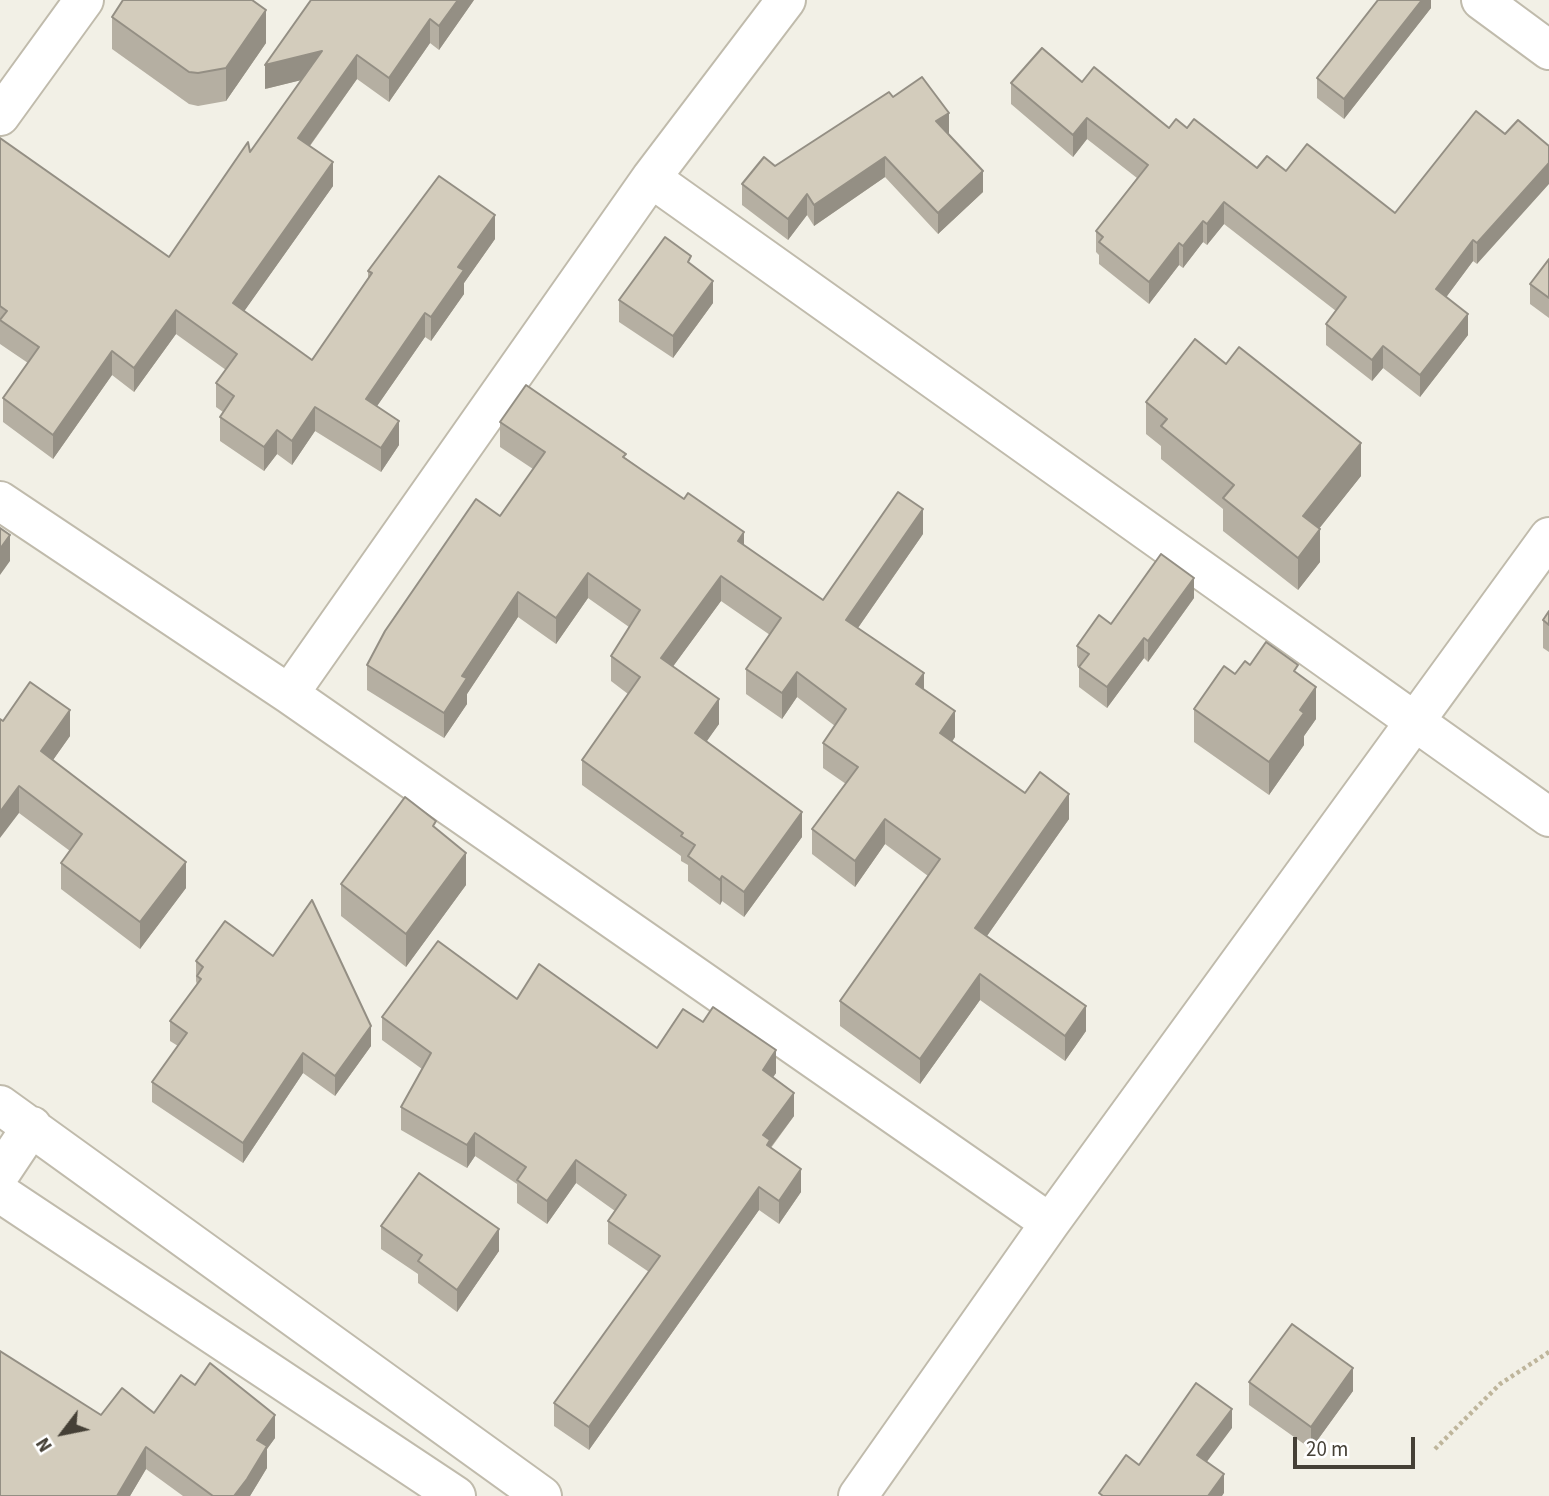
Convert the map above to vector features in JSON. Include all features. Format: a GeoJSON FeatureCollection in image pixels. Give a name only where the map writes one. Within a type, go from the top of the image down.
{"type":"FeatureCollection","features":[{"type":"Feature","properties":{"kind":"street"},"geometry":{"type":"LineString","coordinates":[[0,116],[84,0]]}},
{"type":"Feature","properties":{"kind":"street"},"geometry":{"type":"LineString","coordinates":[[289,694],[651,178],[786,0]]}},
{"type":"Feature","properties":{"kind":"street"},"geometry":{"type":"LineString","coordinates":[[1481,0],[1549,50]]}},
{"type":"Feature","properties":{"kind":"street"},"geometry":{"type":"LineString","coordinates":[[651,178],[1549,817]]}},
{"type":"Feature","properties":{"kind":"street"},"geometry":{"type":"LineString","coordinates":[[0,500],[289,694],[1050,1223]]}},
{"type":"Feature","properties":{"kind":"street"},"geometry":{"type":"LineString","coordinates":[[858,1496],[1050,1223],[1549,537]]}},
{"type":"Feature","properties":{"kind":"street"},"geometry":{"type":"LineString","coordinates":[[0,1105],[542,1496]]}},
{"type":"Feature","properties":{"kind":"street"},"geometry":{"type":"LineString","coordinates":[[0,1174],[32,1126]]}},
{"type":"Feature","properties":{"kind":"street"},"geometry":{"type":"LineString","coordinates":[[0,1193],[456,1496]]}},
{"type":"Feature","properties":{"kind":"path"},"geometry":{"type":"LineString","coordinates":[[1435,1449],[1500,1384],[1549,1352]]}},
{"type":"Feature","properties":{"kind":"building"},"geometry":{"type":"Polygon","coordinates":[[[123,0],[252,0],[266,10],[226,68],[198,73],[189,72],[112,17],[123,0]]]}},
{"type":"Feature","properties":{"kind":"building"},"geometry":{"type":"Polygon","coordinates":[[[311,0],[458,0],[439,26],[430,19],[389,78],[357,55],[298,138],[333,162],[233,303],[312,360],[372,273],[368,271],[439,176],[495,215],[458,267],[464,270],[431,317],[425,313],[366,399],[399,421],[381,448],[315,407],[292,441],[277,430],[264,447],[220,417],[234,396],[216,383],[237,354],[176,310],[134,368],[112,351],[53,435],[3,398],[39,347],[0,320],[7,311],[0,306],[0,138],[169,257],[248,142],[250,152],[322,51],[265,65],[311,0]]]}},
{"type":"Feature","properties":{"kind":"building"},"geometry":{"type":"Polygon","coordinates":[[[1378,0],[1422,0],[1344,99],[1317,78],[1378,0]]]}},
{"type":"Feature","properties":{"kind":"building"},"geometry":{"type":"Polygon","coordinates":[[[1042,48],[1082,82],[1094,67],[1169,128],[1176,119],[1187,128],[1194,119],[1257,168],[1267,156],[1286,171],[1307,144],[1395,213],[1476,111],[1505,134],[1518,120],[1549,146],[1549,163],[1477,243],[1473,240],[1436,289],[1468,314],[1420,375],[1383,346],[1372,360],[1326,324],[1346,297],[1224,202],[1207,224],[1203,221],[1183,246],[1179,243],[1149,282],[1099,242],[1103,237],[1096,231],[1148,165],[1087,118],[1073,135],[1011,83],[1042,48]]]}},
{"type":"Feature","properties":{"kind":"building"},"geometry":{"type":"Polygon","coordinates":[[[922,77],[949,113],[936,121],[983,171],[938,213],[885,157],[814,205],[807,194],[788,219],[742,184],[764,157],[775,166],[889,92],[893,97],[922,77]]]}},
{"type":"Feature","properties":{"kind":"building"},"geometry":{"type":"Polygon","coordinates":[[[665,237],[691,256],[688,262],[713,281],[673,336],[619,300],[665,237]]]}},
{"type":"Feature","properties":{"kind":"building"},"geometry":{"type":"Polygon","coordinates":[[[1549,259],[1549,298],[1530,284],[1549,259]]]}},
{"type":"Feature","properties":{"kind":"building"},"geometry":{"type":"Polygon","coordinates":[[[1195,339],[1226,364],[1239,347],[1361,443],[1303,516],[1320,529],[1298,558],[1223,498],[1234,485],[1161,426],[1167,419],[1146,402],[1195,339]]]}},
{"type":"Feature","properties":{"kind":"building"},"geometry":{"type":"Polygon","coordinates":[[[526,385],[626,454],[623,457],[684,499],[688,493],[744,532],[738,541],[823,600],[898,492],[923,509],[846,620],[924,673],[916,684],[955,711],[940,733],[1025,793],[1040,772],[1069,794],[975,928],[1086,1006],[1065,1036],[980,974],[920,1059],[840,1001],[940,859],[885,819],[855,861],[812,829],[858,767],[823,743],[846,709],[797,672],[782,693],[746,669],[781,618],[721,576],[661,658],[719,699],[695,733],[802,812],[744,892],[722,876],[720,880],[688,856],[695,845],[681,836],[683,833],[582,760],[640,677],[611,656],[640,610],[588,573],[556,618],[518,592],[462,676],[467,678],[444,713],[367,665],[385,631],[476,499],[500,516],[545,452],[500,422],[526,385]]]}},
{"type":"Feature","properties":{"kind":"building"},"geometry":{"type":"Polygon","coordinates":[[[0,528],[10,535],[0,549],[0,528]]]}},
{"type":"Feature","properties":{"kind":"building"},"geometry":{"type":"Polygon","coordinates":[[[1161,554],[1194,578],[1148,641],[1144,638],[1107,687],[1079,667],[1089,654],[1077,646],[1099,615],[1111,624],[1161,554]]]}},
{"type":"Feature","properties":{"kind":"building"},"geometry":{"type":"Polygon","coordinates":[[[1549,611],[1549,625],[1543,620],[1549,611]]]}},
{"type":"Feature","properties":{"kind":"building"},"geometry":{"type":"Polygon","coordinates":[[[1266,642],[1298,665],[1294,671],[1316,687],[1300,710],[1304,713],[1269,762],[1194,709],[1224,666],[1235,674],[1245,661],[1250,665],[1266,642]]]}},
{"type":"Feature","properties":{"kind":"building"},"geometry":{"type":"Polygon","coordinates":[[[30,682],[70,710],[41,751],[186,862],[140,922],[61,863],[82,834],[19,786],[0,812],[0,719],[3,721],[30,682]]]}},
{"type":"Feature","properties":{"kind":"building"},"geometry":{"type":"Polygon","coordinates":[[[405,797],[436,821],[433,826],[466,853],[406,934],[341,884],[405,797]]]}},
{"type":"Feature","properties":{"kind":"building"},"geometry":{"type":"Polygon","coordinates":[[[312,900],[371,1026],[335,1076],[303,1053],[243,1143],[152,1082],[187,1033],[170,1021],[201,979],[197,976],[203,967],[196,961],[225,921],[273,956],[312,900]]]}},
{"type":"Feature","properties":{"kind":"building"},"geometry":{"type":"Polygon","coordinates":[[[438,941],[517,999],[539,964],[657,1048],[683,1009],[703,1022],[713,1007],[776,1050],[763,1070],[794,1093],[763,1135],[770,1140],[767,1145],[801,1169],[779,1201],[759,1187],[589,1427],[554,1403],[660,1256],[608,1221],[626,1195],[576,1160],[547,1201],[517,1180],[526,1167],[475,1133],[467,1145],[401,1107],[431,1053],[382,1017],[438,941]]]}},
{"type":"Feature","properties":{"kind":"building"},"geometry":{"type":"Polygon","coordinates":[[[419,1173],[499,1229],[457,1290],[418,1261],[422,1255],[381,1226],[419,1173]]]}},
{"type":"Feature","properties":{"kind":"building"},"geometry":{"type":"Polygon","coordinates":[[[1292,1324],[1353,1368],[1311,1427],[1249,1382],[1292,1324]]]}},
{"type":"Feature","properties":{"kind":"building"},"geometry":{"type":"Polygon","coordinates":[[[0,1351],[101,1415],[122,1388],[154,1413],[181,1375],[195,1385],[210,1363],[275,1415],[257,1440],[267,1446],[234,1496],[213,1496],[146,1447],[117,1496],[0,1496],[0,1351]]]}},
{"type":"Feature","properties":{"kind":"building"},"geometry":{"type":"Polygon","coordinates":[[[1196,1383],[1232,1409],[1197,1455],[1224,1474],[1208,1496],[1103,1496],[1099,1493],[1126,1455],[1139,1465],[1196,1383]]]}}]}
